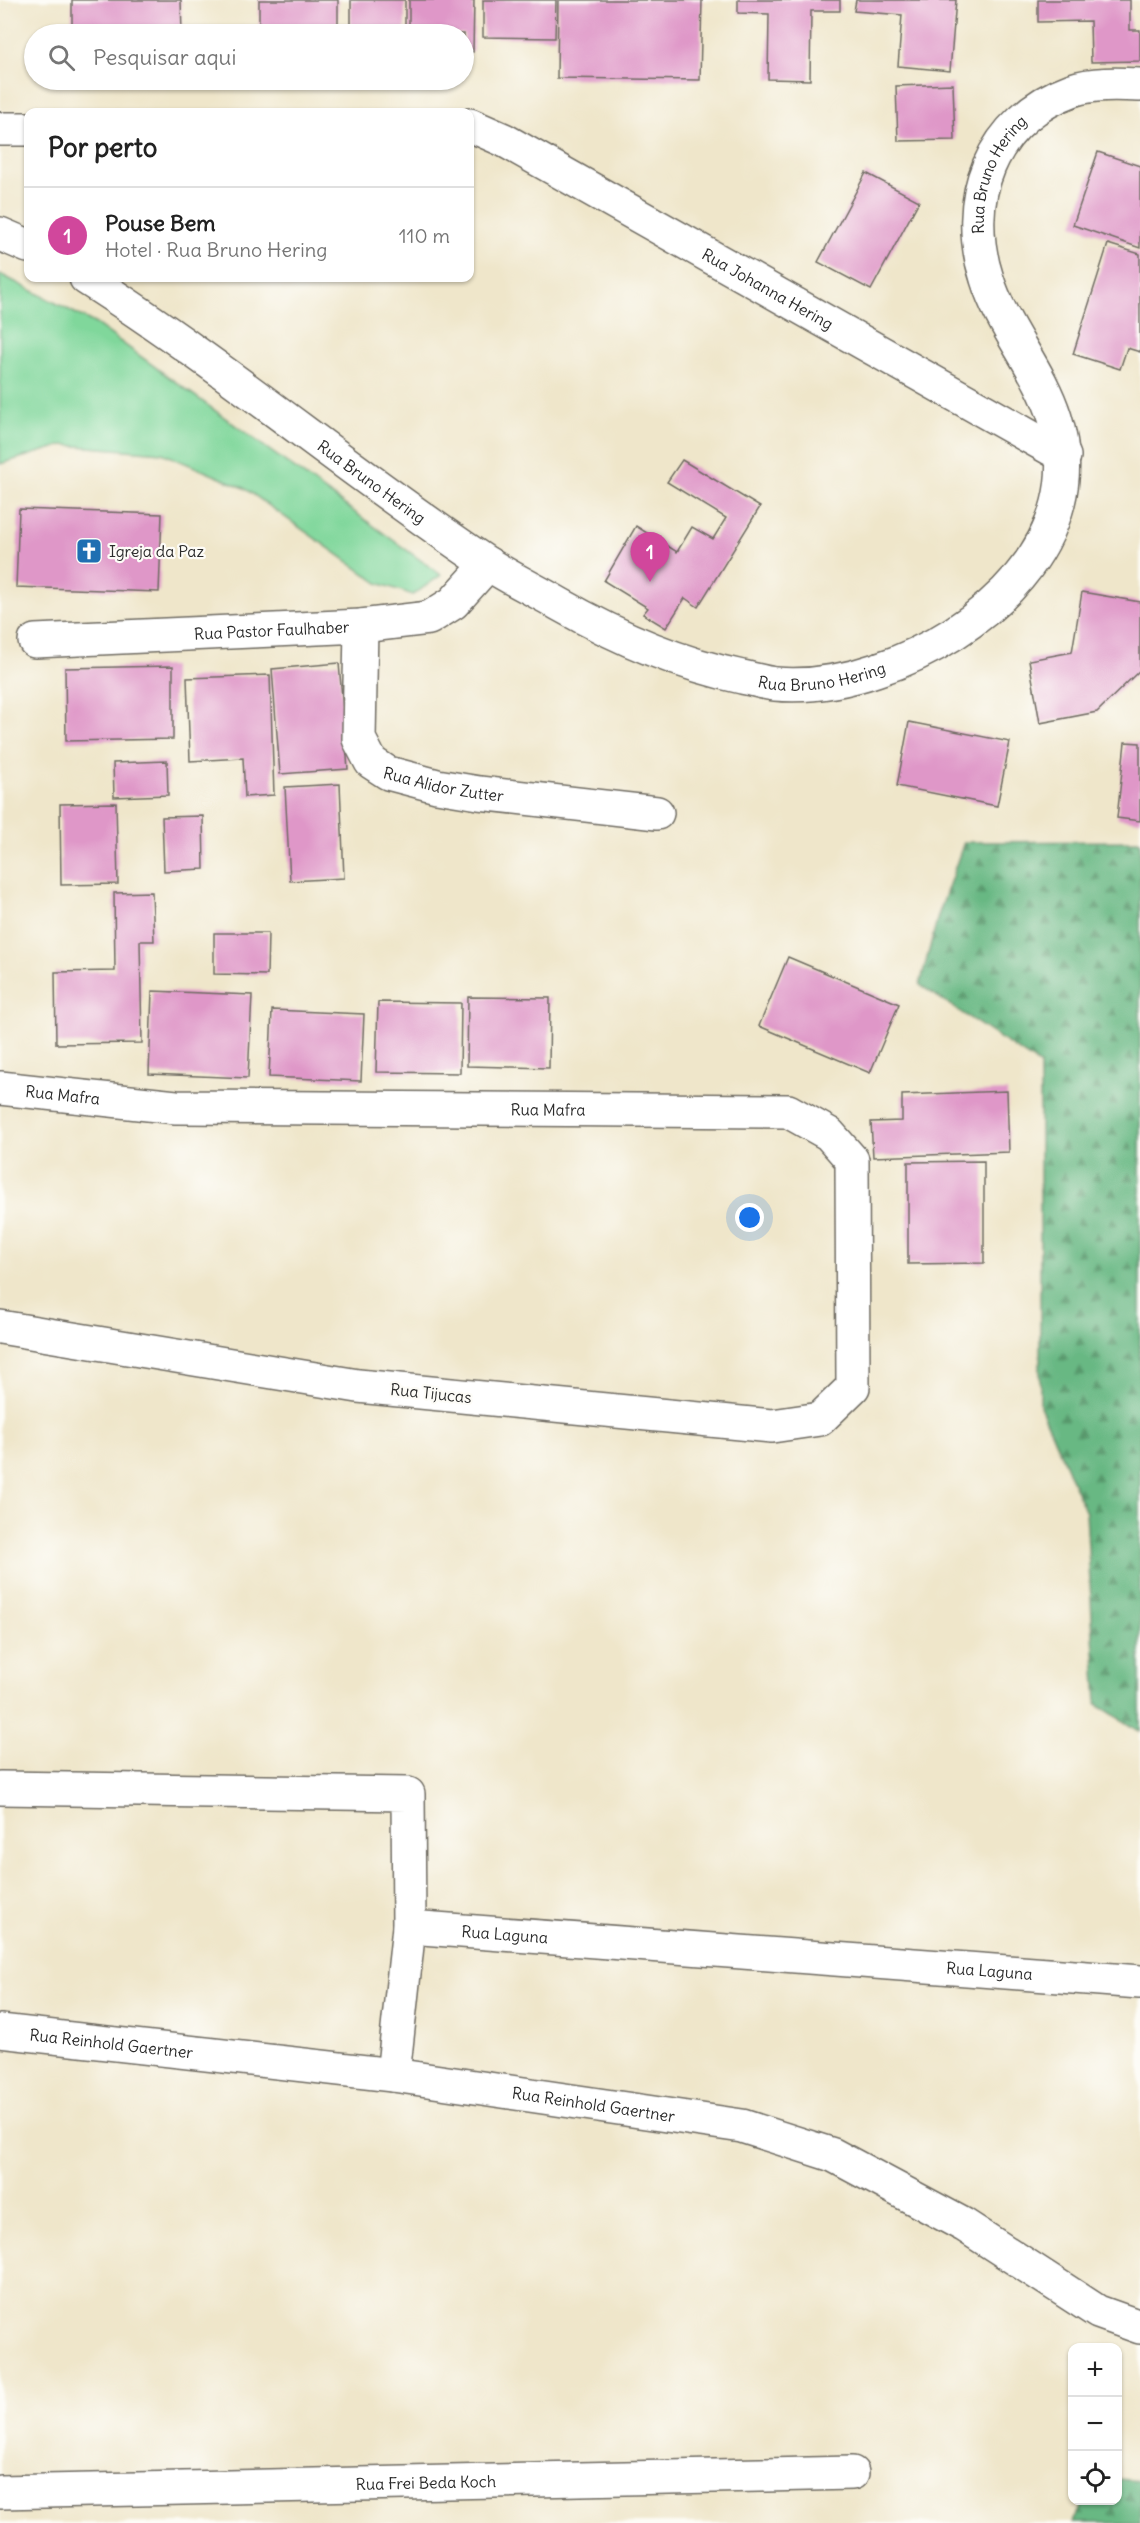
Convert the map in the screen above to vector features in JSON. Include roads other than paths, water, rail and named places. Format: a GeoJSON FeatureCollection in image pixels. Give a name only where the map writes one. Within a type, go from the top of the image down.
{"type":"FeatureCollection","features":[{"type":"Feature","properties":{"kind":"street","name":"Rua Bruno Hering"},"geometry":{"type":"LineString","coordinates":[[92,282],[182,342],[488,564],[607,631],[695,667],[774,684],[841,682],[908,660],[945,641],[989,609],[1020,579],[1048,529],[1059,494],[1064,456],[1054,414],[987,281],[976,230],[980,190],[996,147],[1030,113],[1073,90],[1113,84],[1140,85]]}},
{"type":"Feature","properties":{"kind":"street","name":"Rua Johanna Hering"},"geometry":{"type":"LineString","coordinates":[[474,127],[504,140],[1064,456]]}},
{"type":"Feature","properties":{"kind":"street"},"geometry":{"type":"LineString","coordinates":[[0,129],[24,129]]}},
{"type":"Feature","properties":{"kind":"street"},"geometry":{"type":"LineString","coordinates":[[0,234],[24,244]]}},
{"type":"Feature","properties":{"kind":"street","name":"Rua Pastor Faulhaber"},"geometry":{"type":"LineString","coordinates":[[35,641],[361,626],[429,618],[453,603],[488,564]]}},
{"type":"Feature","properties":{"kind":"street","name":"Rua Alidor Zutter"},"geometry":{"type":"LineString","coordinates":[[361,626],[359,739],[371,762],[388,773],[436,786],[479,793],[657,813]]}},
{"type":"Feature","properties":{"kind":"street","name":"Rua Mafra"},"geometry":{"type":"LineString","coordinates":[[0,1088],[176,1107],[788,1111],[829,1134],[852,1160],[853,1387]]}},
{"type":"Feature","properties":{"kind":"street","name":"Rua Tijucas"},"geometry":{"type":"LineString","coordinates":[[0,1327],[358,1386],[772,1426],[820,1419],[853,1387]]}},
{"type":"Feature","properties":{"kind":"street"},"geometry":{"type":"LineString","coordinates":[[0,1788],[408,1794],[409,1927],[393,2075]]}},
{"type":"Feature","properties":{"kind":"street","name":"Rua Laguna"},"geometry":{"type":"LineString","coordinates":[[409,1927],[1140,1982]]}},
{"type":"Feature","properties":{"kind":"street","name":"Rua Reinhold Gaertner"},"geometry":{"type":"LineString","coordinates":[[0,2031],[393,2075],[742,2126],[833,2155],[964,2225],[1098,2312],[1140,2327]]}},
{"type":"Feature","properties":{"kind":"street","name":"Rua Frei Beda Koch"},"geometry":{"type":"LineString","coordinates":[[0,2492],[852,2473]]}},
{"type":"Feature","properties":{"kind":"place","name":"Igreja da Paz"},"geometry":{"type":"Point","coordinates":[89,551]}},
{"type":"Feature","properties":{"kind":"place","name":"Pouse Bem"},"geometry":{"type":"Point","coordinates":[650,582]}}]}
